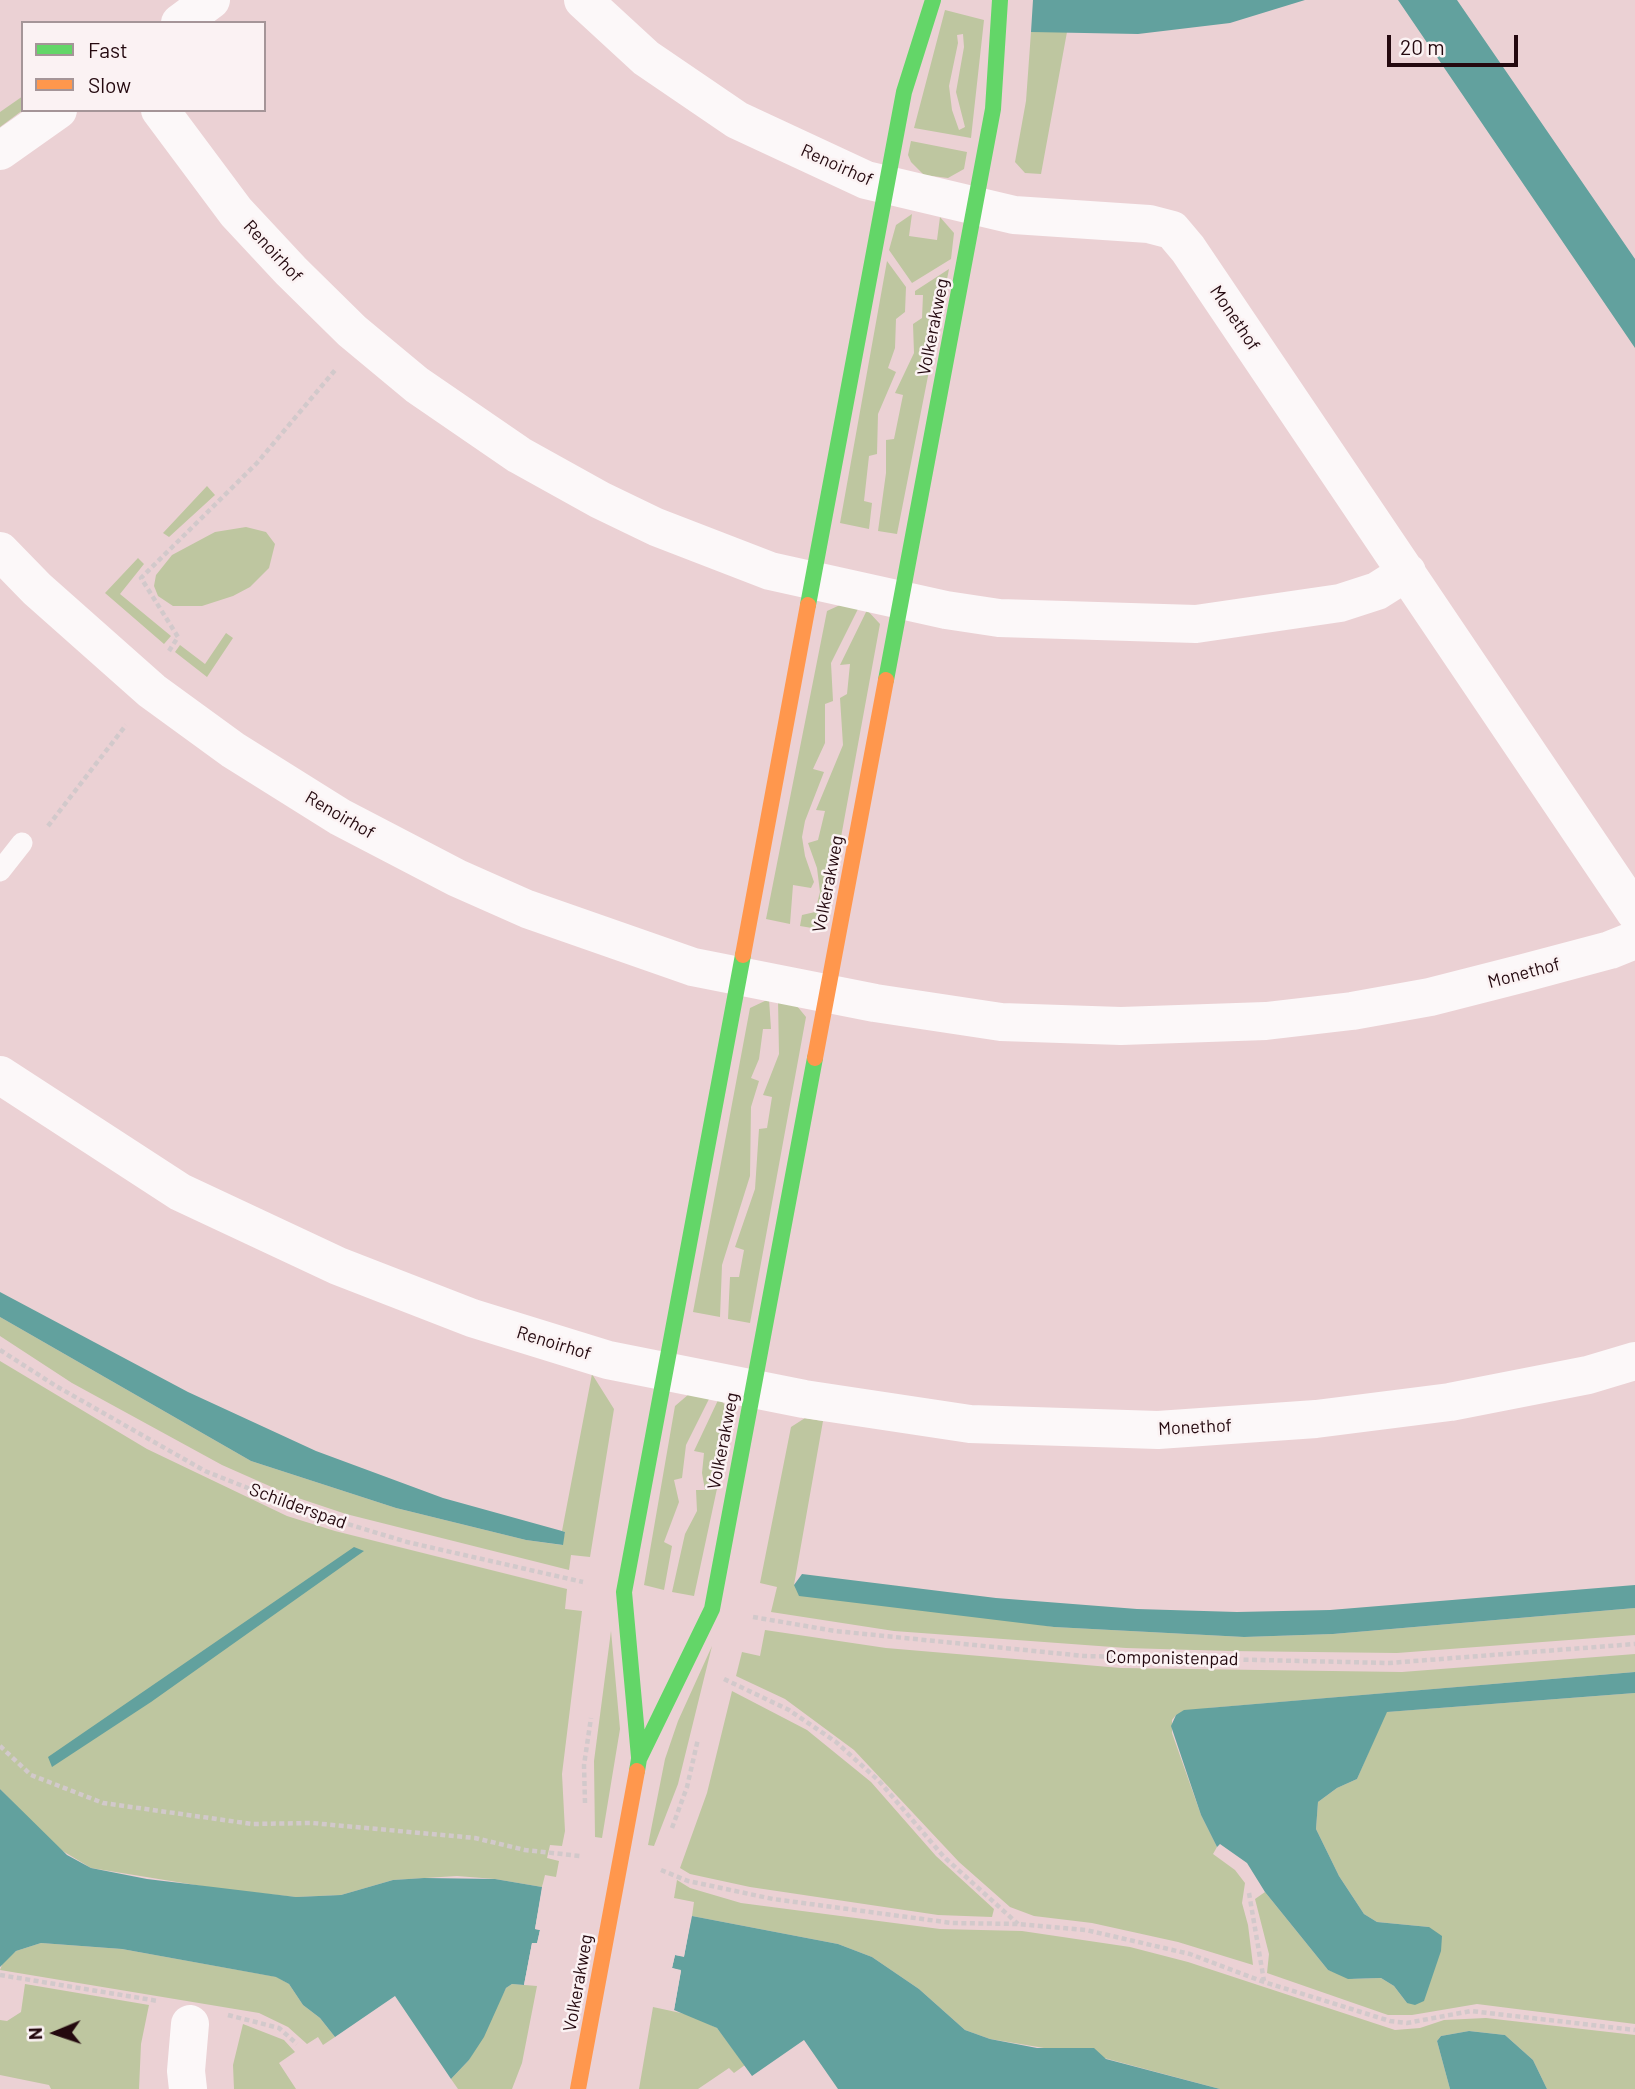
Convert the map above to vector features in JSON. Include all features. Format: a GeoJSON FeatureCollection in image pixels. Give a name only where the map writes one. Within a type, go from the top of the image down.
{"type":"FeatureCollection","features":[{"type":"Feature","properties":{"kind":"street"},"geometry":{"type":"LineString","coordinates":[[183,21],[211,0]]}},
{"type":"Feature","properties":{"kind":"street","name":"Renoirhof"},"geometry":{"type":"LineString","coordinates":[[583,0],[646,58],[737,120],[886,187],[975,204]]}},
{"type":"Feature","properties":{"kind":"street","name":"Volkerakweg"},"geometry":{"type":"LineString","coordinates":[[578,2089],[639,1759],[712,1609],[993,109],[1000,0]]}},
{"type":"Feature","properties":{"kind":"street","name":"Volkerakweg"},"geometry":{"type":"LineString","coordinates":[[639,1759],[624,1592],[904,92],[932,3]]}},
{"type":"Feature","properties":{"kind":"street"},"geometry":{"type":"LineString","coordinates":[[0,151],[55,112]]}},
{"type":"Feature","properties":{"kind":"street","name":"Renoirhof"},"geometry":{"type":"LineString","coordinates":[[161,112],[236,212],[290,271],[361,339],[417,385],[519,455],[600,500],[656,527],[770,571],[901,600]]}},
{"type":"Feature","properties":{"kind":"street","name":"Monethof"},"geometry":{"type":"LineString","coordinates":[[975,204],[1014,215],[1149,223],[1172,230],[1188,249],[1635,912]]}},
{"type":"Feature","properties":{"kind":"street","name":"Renoirhof"},"geometry":{"type":"LineString","coordinates":[[0,551],[37,589],[152,691],[233,750],[340,817],[457,878],[527,909],[603,937],[694,967],[827,994]]}},
{"type":"Feature","properties":{"kind":"street"},"geometry":{"type":"LineString","coordinates":[[901,600],[999,618],[1196,624],[1340,603],[1377,591],[1407,572]]}},
{"type":"Feature","properties":{"kind":"street","name":"Monethof"},"geometry":{"type":"LineString","coordinates":[[827,994],[1001,1022],[1121,1026],[1266,1021],[1352,1011],[1430,997],[1610,950],[1635,940]]}},
{"type":"Feature","properties":{"kind":"street","name":"Renoirhof"},"geometry":{"type":"LineString","coordinates":[[0,1074],[180,1192],[338,1266],[472,1318],[608,1360],[753,1389]]}},
{"type":"Feature","properties":{"kind":"street","name":"Monethof"},"geometry":{"type":"LineString","coordinates":[[753,1389],[970,1424],[1158,1430],[1316,1419],[1450,1402],[1588,1376],[1635,1361]]}},
{"type":"Feature","properties":{"kind":"street"},"geometry":{"type":"LineString","coordinates":[[188,2089],[186,2071],[190,2024]]}},
{"type":"Feature","properties":{"kind":"lane"},"geometry":{"type":"LineString","coordinates":[[0,871],[22,843]]}},
{"type":"Feature","properties":{"kind":"path"},"geometry":{"type":"LineString","coordinates":[[22,843],[48,827],[152,691],[167,654],[178,637],[141,578],[257,463],[361,339]]}},
{"type":"Feature","properties":{"kind":"path","name":"Schilderspad"},"geometry":{"type":"LineString","coordinates":[[0,1350],[56,1387],[205,1471],[308,1512],[407,1542],[624,1592]]}},
{"type":"Feature","properties":{"kind":"path","name":"Componistenpad"},"geometry":{"type":"LineString","coordinates":[[712,1609],[835,1631],[1084,1656],[1389,1663],[1635,1644]]}},
{"type":"Feature","properties":{"kind":"path"},"geometry":{"type":"LineString","coordinates":[[713,1675],[735,1682],[789,1710],[836,1742],[879,1782],[944,1857],[1018,1924]]}},
{"type":"Feature","properties":{"kind":"path"},"geometry":{"type":"LineString","coordinates":[[0,1746],[31,1775],[103,1803],[252,1824],[312,1822],[475,1838],[525,1850],[656,1868],[688,1881],[753,1897],[952,1923],[1018,1924],[1086,1930],[1189,1954],[1264,1982],[1390,2021],[1408,2023],[1471,2011],[1635,2030]]}},
{"type":"Feature","properties":{"kind":"path"},"geometry":{"type":"LineString","coordinates":[[1249,1893],[1264,1982]]}},
{"type":"Feature","properties":{"kind":"green space"},"geometry":{"type":"Polygon","coordinates":[[[945,10],[984,20],[971,138],[914,128],[945,10]],[[963,34],[957,35],[958,43],[949,86],[952,110],[959,130],[965,127],[956,92],[964,47],[963,34]]]}},
{"type":"Feature","properties":{"kind":"green space"},"geometry":{"type":"Polygon","coordinates":[[[1031,32],[1067,32],[1041,174],[1025,173],[1015,162],[1026,101],[1031,32]]]}},
{"type":"Feature","properties":{"kind":"green space"},"geometry":{"type":"Polygon","coordinates":[[[21,97],[21,111],[0,127],[0,112],[21,97]]]}},
{"type":"Feature","properties":{"kind":"green space"},"geometry":{"type":"Polygon","coordinates":[[[911,141],[967,152],[964,169],[948,178],[924,175],[908,155],[911,141]]]}},
{"type":"Feature","properties":{"kind":"green space"},"geometry":{"type":"Polygon","coordinates":[[[912,214],[909,236],[937,240],[940,217],[954,233],[951,259],[912,283],[889,250],[896,225],[912,214]]]}},
{"type":"Feature","properties":{"kind":"green space"},"geometry":{"type":"Polygon","coordinates":[[[887,261],[906,287],[905,312],[896,319],[895,348],[888,368],[896,372],[878,414],[877,454],[869,456],[864,501],[872,503],[869,529],[840,523],[887,261]]]}},
{"type":"Feature","properties":{"kind":"green space"},"geometry":{"type":"Polygon","coordinates":[[[949,269],[897,534],[878,531],[886,473],[886,440],[894,439],[903,395],[895,393],[914,353],[913,324],[922,318],[923,295],[915,295],[915,291],[949,269]]]}},
{"type":"Feature","properties":{"kind":"green space"},"geometry":{"type":"Polygon","coordinates":[[[207,486],[215,495],[169,537],[163,533],[207,486]]]}},
{"type":"Feature","properties":{"kind":"green space"},"geometry":{"type":"Polygon","coordinates":[[[246,527],[266,532],[275,544],[269,568],[250,587],[233,596],[202,606],[173,606],[158,596],[154,586],[156,575],[172,555],[215,532],[246,527]]]}},
{"type":"Feature","properties":{"kind":"green space"},"geometry":{"type":"Polygon","coordinates":[[[138,558],[144,564],[120,594],[171,636],[164,644],[105,593],[138,558]]]}},
{"type":"Feature","properties":{"kind":"green space"},"geometry":{"type":"Polygon","coordinates":[[[840,605],[859,607],[831,663],[833,701],[825,704],[825,743],[813,769],[824,772],[805,821],[802,837],[814,882],[811,888],[793,885],[790,924],[766,919],[827,611],[840,605]]]}},
{"type":"Feature","properties":{"kind":"green space"},"geometry":{"type":"Polygon","coordinates":[[[867,610],[880,624],[824,930],[800,926],[802,915],[815,912],[820,892],[817,868],[808,843],[818,840],[825,811],[816,810],[843,745],[840,698],[847,694],[850,664],[840,665],[867,610]]]}},
{"type":"Feature","properties":{"kind":"green space"},"geometry":{"type":"Polygon","coordinates":[[[226,633],[233,638],[207,677],[175,652],[180,645],[205,664],[226,633]]]}},
{"type":"Feature","properties":{"kind":"green space"},"geometry":{"type":"Polygon","coordinates":[[[769,999],[771,1029],[763,1029],[759,1059],[751,1078],[759,1081],[751,1107],[750,1176],[722,1265],[720,1317],[693,1312],[750,1008],[769,999]]]}},
{"type":"Feature","properties":{"kind":"green space"},"geometry":{"type":"Polygon","coordinates":[[[778,1000],[797,1006],[806,1017],[750,1323],[728,1319],[730,1277],[739,1277],[744,1250],[735,1247],[755,1189],[759,1129],[767,1128],[772,1097],[763,1095],[779,1054],[778,1000]]]}},
{"type":"Feature","properties":{"kind":"green space"},"geometry":{"type":"Polygon","coordinates":[[[0,1317],[251,1461],[396,1508],[526,1540],[562,1545],[565,1532],[562,1531],[592,1374],[614,1409],[590,1557],[571,1555],[569,1570],[346,1514],[292,1496],[222,1465],[72,1383],[0,1336],[0,1317]]]}},
{"type":"Feature","properties":{"kind":"green space"},"geometry":{"type":"Polygon","coordinates":[[[0,1361],[147,1449],[287,1516],[335,1531],[567,1589],[565,1609],[582,1611],[562,1774],[565,1831],[562,1846],[550,1845],[547,1858],[559,1861],[556,1877],[545,1875],[542,1887],[457,1876],[393,1880],[341,1895],[296,1897],[220,1889],[91,1868],[56,1847],[0,1789],[0,1361]]]}},
{"type":"Feature","properties":{"kind":"green space"},"geometry":{"type":"Polygon","coordinates":[[[689,1394],[711,1395],[686,1445],[682,1478],[674,1480],[679,1502],[664,1542],[672,1546],[664,1590],[644,1585],[675,1406],[689,1394]]]}},
{"type":"Feature","properties":{"kind":"green space"},"geometry":{"type":"Polygon","coordinates":[[[719,1398],[733,1414],[694,1596],[672,1592],[685,1534],[697,1511],[696,1490],[705,1490],[702,1473],[704,1453],[694,1451],[719,1398]]]}},
{"type":"Feature","properties":{"kind":"green space"},"geometry":{"type":"Polygon","coordinates":[[[805,1418],[823,1421],[794,1585],[1054,1627],[1244,1637],[1333,1634],[1635,1608],[1635,1635],[1397,1653],[1228,1651],[1126,1648],[894,1631],[771,1612],[777,1587],[760,1583],[791,1427],[805,1418]]]}},
{"type":"Feature","properties":{"kind":"green space"},"geometry":{"type":"Polygon","coordinates":[[[765,1630],[886,1648],[1121,1668],[1402,1672],[1635,1654],[1635,1672],[1209,1708],[1176,1715],[1172,1720],[1172,1733],[1201,1815],[1217,1847],[1213,1854],[1235,1870],[1245,1883],[1242,1903],[1253,1965],[1178,1942],[1092,1923],[1034,1916],[1010,1907],[959,1862],[854,1750],[785,1699],[736,1676],[742,1652],[760,1656],[765,1630]]]}},
{"type":"Feature","properties":{"kind":"green space"},"geometry":{"type":"Polygon","coordinates":[[[611,1631],[620,1729],[602,1838],[595,1837],[594,1761],[611,1631]]]}},
{"type":"Feature","properties":{"kind":"green space"},"geometry":{"type":"Polygon","coordinates":[[[712,1646],[678,1784],[654,1846],[648,1845],[665,1759],[678,1721],[712,1646]]]}},
{"type":"Feature","properties":{"kind":"green space"},"geometry":{"type":"Polygon","coordinates":[[[732,1691],[807,1730],[871,1782],[936,1856],[994,1909],[992,1917],[938,1915],[750,1887],[690,1874],[680,1868],[707,1793],[732,1691]]]}},
{"type":"Feature","properties":{"kind":"green space"},"geometry":{"type":"Polygon","coordinates":[[[1635,1693],[1635,2024],[1477,2004],[1412,2015],[1388,2015],[1267,1973],[1269,1954],[1255,1899],[1265,1892],[1328,1970],[1354,1979],[1381,1978],[1394,1986],[1407,2003],[1429,1927],[1377,1922],[1364,1914],[1339,1876],[1316,1829],[1318,1802],[1337,1788],[1357,1779],[1386,1712],[1635,1693]]]}},
{"type":"Feature","properties":{"kind":"green space"},"geometry":{"type":"Polygon","coordinates":[[[677,1880],[690,1888],[741,1903],[940,1929],[1022,1931],[1130,1947],[1188,1962],[1395,2030],[1420,2028],[1444,2020],[1486,2018],[1635,2035],[1635,2089],[1547,2089],[1533,2060],[1505,2035],[1469,2031],[1441,2036],[1437,2041],[1450,2089],[1220,2089],[1104,2058],[990,2039],[965,2030],[919,1989],[872,1957],[838,1944],[692,1916],[694,1902],[674,1898],[677,1880]]]}},
{"type":"Feature","properties":{"kind":"green space"},"geometry":{"type":"Polygon","coordinates":[[[41,1943],[122,1949],[277,1977],[289,1984],[303,2005],[320,2018],[335,2037],[323,2045],[318,2037],[307,2044],[288,2027],[259,2013],[0,1970],[3,1962],[16,1951],[41,1943]]]}},
{"type":"Feature","properties":{"kind":"green space"},"geometry":{"type":"Polygon","coordinates":[[[25,1984],[149,2005],[141,2044],[139,2089],[51,2089],[49,2085],[0,2075],[0,2020],[7,2021],[21,2012],[25,1984]]]}},
{"type":"Feature","properties":{"kind":"green space"},"geometry":{"type":"Polygon","coordinates":[[[512,1984],[537,1986],[522,2063],[512,2089],[458,2089],[451,2079],[469,2060],[506,1988],[512,1984]]]}},
{"type":"Feature","properties":{"kind":"green space"},"geometry":{"type":"Polygon","coordinates":[[[653,2007],[690,2015],[717,2028],[745,2065],[734,2073],[729,2068],[698,2089],[639,2089],[653,2007]]]}},
{"type":"Feature","properties":{"kind":"green space"},"geometry":{"type":"Polygon","coordinates":[[[243,2024],[284,2040],[295,2052],[279,2063],[296,2089],[234,2089],[233,2065],[243,2024]]]}},
{"type":"Feature","properties":{"kind":"water"},"geometry":{"type":"Polygon","coordinates":[[[1033,0],[1305,0],[1230,23],[1138,34],[1031,32],[1033,0]]]}},
{"type":"Feature","properties":{"kind":"water"},"geometry":{"type":"Polygon","coordinates":[[[1398,0],[1457,0],[1635,259],[1635,348],[1398,0]]]}},
{"type":"Feature","properties":{"kind":"water"},"geometry":{"type":"Polygon","coordinates":[[[0,1292],[188,1392],[316,1451],[443,1498],[565,1532],[563,1545],[526,1540],[396,1508],[251,1461],[0,1317],[0,1292]]]}},
{"type":"Feature","properties":{"kind":"water"},"geometry":{"type":"Polygon","coordinates":[[[354,1547],[364,1551],[151,1702],[52,1767],[48,1757],[354,1547]]]}},
{"type":"Feature","properties":{"kind":"water"},"geometry":{"type":"Polygon","coordinates":[[[802,1574],[996,1598],[1137,1609],[1237,1612],[1330,1610],[1635,1585],[1635,1608],[1333,1634],[1244,1637],[1054,1627],[799,1596],[794,1585],[802,1574]]]}},
{"type":"Feature","properties":{"kind":"water"},"geometry":{"type":"Polygon","coordinates":[[[1635,1672],[1635,1693],[1387,1712],[1357,1779],[1337,1788],[1318,1802],[1316,1829],[1339,1876],[1364,1914],[1377,1922],[1429,1927],[1442,1936],[1441,1951],[1424,2001],[1415,2005],[1407,2003],[1394,1986],[1381,1978],[1348,1979],[1328,1970],[1265,1892],[1247,1863],[1220,1844],[1217,1847],[1201,1815],[1171,1726],[1176,1715],[1184,1710],[1635,1672]]]}},
{"type":"Feature","properties":{"kind":"water"},"geometry":{"type":"Polygon","coordinates":[[[0,1789],[67,1855],[91,1868],[147,1879],[296,1897],[341,1895],[393,1880],[424,1878],[495,1879],[542,1887],[535,1929],[540,1930],[537,1944],[532,1943],[524,1985],[512,1984],[506,1988],[484,2037],[469,2060],[451,2079],[395,1996],[335,2037],[320,2018],[303,2005],[289,1984],[276,1977],[122,1949],[41,1943],[16,1951],[0,1967],[0,1789]]]}},
{"type":"Feature","properties":{"kind":"water"},"geometry":{"type":"Polygon","coordinates":[[[692,1916],[838,1944],[872,1957],[919,1989],[965,2030],[990,2039],[1037,2048],[1094,2048],[1106,2059],[1220,2089],[838,2089],[804,2040],[752,2076],[717,2028],[674,2010],[681,1971],[672,1968],[675,1955],[684,1956],[692,1916]]]}},
{"type":"Feature","properties":{"kind":"water"},"geometry":{"type":"Polygon","coordinates":[[[1469,2031],[1505,2035],[1533,2060],[1547,2089],[1450,2089],[1437,2041],[1441,2036],[1469,2031]]]}},
{"type":"Feature","properties":{"kind":"pier"},"geometry":{"type":"Polygon","coordinates":[[[543,1884],[546,1887],[539,1926],[543,1930],[540,1945],[535,1947],[528,1985],[524,1985],[532,1943],[537,1943],[540,1930],[535,1929],[543,1884]]]}},
{"type":"Feature","properties":{"kind":"pier"},"geometry":{"type":"Polygon","coordinates":[[[692,1912],[684,1957],[675,1955],[672,1968],[681,1970],[674,2010],[670,2010],[677,1973],[668,1968],[672,1952],[681,1952],[688,1915],[692,1912]]]}},
{"type":"Feature","properties":{"kind":"traffic: fast"},"geometry":{"type":"LineString","coordinates":[[808,605],[904,92],[933,0]]}},
{"type":"Feature","properties":{"kind":"traffic: fast"},"geometry":{"type":"LineString","coordinates":[[886,680],[993,109],[1000,0]]}},
{"type":"Feature","properties":{"kind":"traffic: fast"},"geometry":{"type":"LineString","coordinates":[[639,1757],[624,1592],[743,955]]}},
{"type":"Feature","properties":{"kind":"traffic: fast"},"geometry":{"type":"LineString","coordinates":[[637,1771],[639,1759],[712,1609],[815,1058]]}},
{"type":"Feature","properties":{"kind":"traffic: slow"},"geometry":{"type":"LineString","coordinates":[[743,955],[808,605]]}},
{"type":"Feature","properties":{"kind":"traffic: slow"},"geometry":{"type":"LineString","coordinates":[[815,1058],[886,680]]}},
{"type":"Feature","properties":{"kind":"traffic: slow"},"geometry":{"type":"LineString","coordinates":[[578,2089],[637,1771]]}}]}
